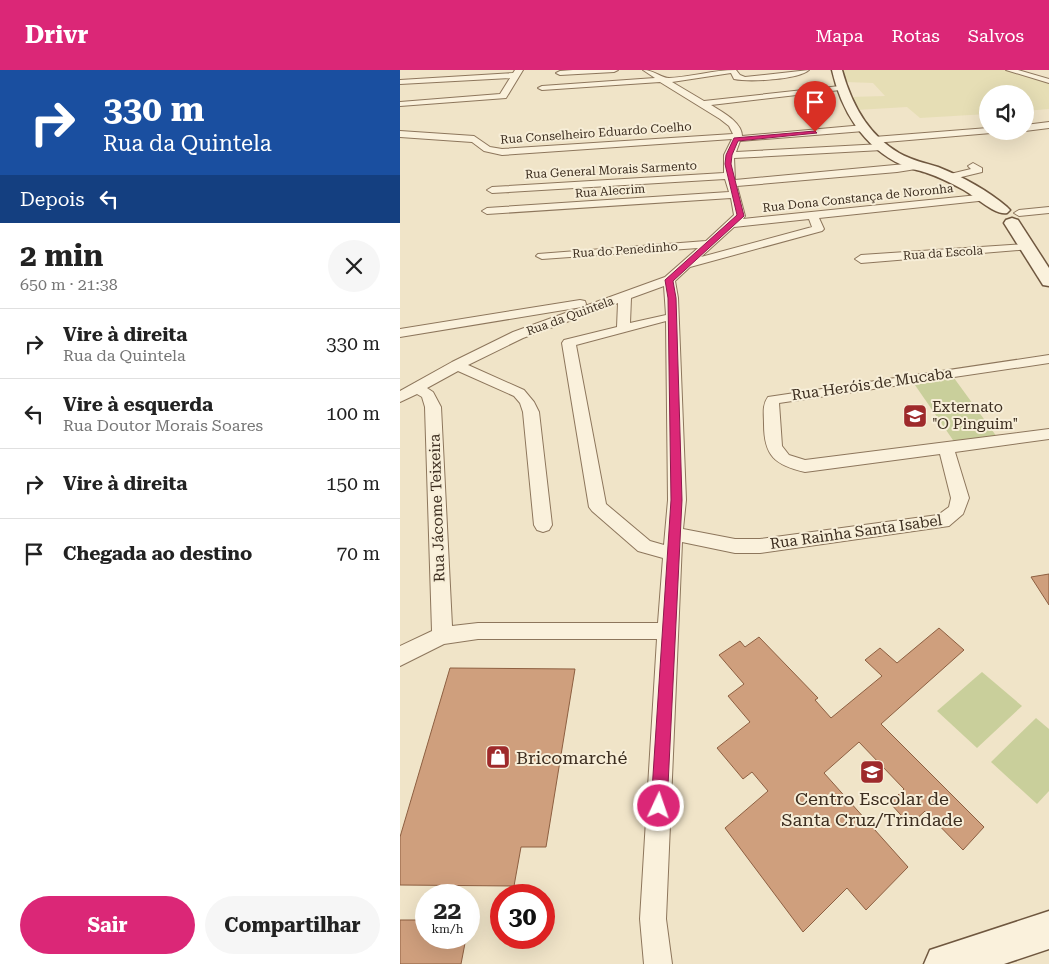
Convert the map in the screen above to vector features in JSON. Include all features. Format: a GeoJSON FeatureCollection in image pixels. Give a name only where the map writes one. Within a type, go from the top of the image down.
{"type":"FeatureCollection","features":[{"type":"Feature","properties":{"kind":"main road"},"geometry":{"type":"LineString","coordinates":[[837,70],[841,94],[864,128],[878,143],[892,155],[916,166],[949,177],[988,198],[1011,215],[1026,247],[1047,275]]}},
{"type":"Feature","properties":{"kind":"main road"},"geometry":{"type":"LineString","coordinates":[[944,964],[1049,930]]}},
{"type":"Feature","properties":{"kind":"street"},"geometry":{"type":"LineString","coordinates":[[560,73],[614,70]]}},
{"type":"Feature","properties":{"kind":"street"},"geometry":{"type":"LineString","coordinates":[[647,70],[715,112],[737,130],[729,155],[740,216],[730,224]]}},
{"type":"Feature","properties":{"kind":"street"},"geometry":{"type":"LineString","coordinates":[[542,88],[662,80],[732,71],[740,78],[750,79],[799,74],[806,70]]}},
{"type":"Feature","properties":{"kind":"street"},"geometry":{"type":"LineString","coordinates":[[1010,70],[1049,81]]}},
{"type":"Feature","properties":{"kind":"street"},"geometry":{"type":"LineString","coordinates":[[400,82],[517,73]]}},
{"type":"Feature","properties":{"kind":"street"},"geometry":{"type":"LineString","coordinates":[[400,104],[500,97],[503,96],[517,73]]}},
{"type":"Feature","properties":{"kind":"street"},"geometry":{"type":"LineString","coordinates":[[701,104],[841,94]]}},
{"type":"Feature","properties":{"kind":"street"},"geometry":{"type":"LineString","coordinates":[[715,112],[784,104]]}},
{"type":"Feature","properties":{"kind":"street"},"geometry":{"type":"LineString","coordinates":[[1034,127],[1049,125]]}},
{"type":"Feature","properties":{"kind":"street","name":"Rua Conselheiro Eduardo Coelho"},"geometry":{"type":"LineString","coordinates":[[400,134],[474,139],[487,150],[502,152],[864,128]]}},
{"type":"Feature","properties":{"kind":"street"},"geometry":{"type":"LineString","coordinates":[[729,155],[878,143],[979,132]]}},
{"type":"Feature","properties":{"kind":"street","name":"Rua General Morais Sarmento"},"geometry":{"type":"LineString","coordinates":[[492,190],[732,180],[916,166]]}},
{"type":"Feature","properties":{"kind":"street"},"geometry":{"type":"LineString","coordinates":[[949,177],[979,170],[973,166]]}},
{"type":"Feature","properties":{"kind":"street","name":"Rua Alecrim"},"geometry":{"type":"LineString","coordinates":[[487,211],[736,195]]}},
{"type":"Feature","properties":{"kind":"street","name":"Rua Dona Constança de Noronha"},"geometry":{"type":"LineString","coordinates":[[730,224],[988,198]]}},
{"type":"Feature","properties":{"kind":"street"},"geometry":{"type":"LineString","coordinates":[[1011,215],[1049,210]]}},
{"type":"Feature","properties":{"kind":"street"},"geometry":{"type":"LineString","coordinates":[[686,264],[818,229],[813,216]]}},
{"type":"Feature","properties":{"kind":"street","name":"Rua da Quintela"},"geometry":{"type":"LineString","coordinates":[[400,397],[457,365],[518,335],[669,280],[730,224]]}},
{"type":"Feature","properties":{"kind":"street","name":"Rua do Penedinho"},"geometry":{"type":"LineString","coordinates":[[542,256],[708,244]]}},
{"type":"Feature","properties":{"kind":"street","name":"Rua da Escola"},"geometry":{"type":"LineString","coordinates":[[861,260],[1026,247]]}},
{"type":"Feature","properties":{"kind":"street"},"geometry":{"type":"LineString","coordinates":[[658,964],[653,919],[672,554],[677,500],[672,307],[669,280]]}},
{"type":"Feature","properties":{"kind":"street"},"geometry":{"type":"LineString","coordinates":[[623,329],[625,296]]}},
{"type":"Feature","properties":{"kind":"street"},"geometry":{"type":"LineString","coordinates":[[400,334],[588,303],[602,305]]}},
{"type":"Feature","properties":{"kind":"street"},"geometry":{"type":"LineString","coordinates":[[664,318],[569,343],[598,507],[644,546],[672,554]]}},
{"type":"Feature","properties":{"kind":"street","name":"Rua Heróis de Mucaba"},"geometry":{"type":"LineString","coordinates":[[946,448],[805,466],[793,464],[781,458],[774,450],[771,405],[773,400],[781,398],[1049,359]]}},
{"type":"Feature","properties":{"kind":"street"},"geometry":{"type":"LineString","coordinates":[[457,365],[519,393],[527,402],[531,412],[543,525]]}},
{"type":"Feature","properties":{"kind":"street","name":"Rua Jácome Teixeira"},"geometry":{"type":"LineString","coordinates":[[417,387],[428,395],[433,407],[442,636]]}},
{"type":"Feature","properties":{"kind":"street"},"geometry":{"type":"LineString","coordinates":[[946,448],[1049,434]]}},
{"type":"Feature","properties":{"kind":"street","name":"Rua Rainha Santa Isabel"},"geometry":{"type":"LineString","coordinates":[[674,534],[735,546],[760,546],[943,521],[957,510],[960,498],[946,448]]}},
{"type":"Feature","properties":{"kind":"street"},"geometry":{"type":"LineString","coordinates":[[400,657],[420,645],[442,636],[478,631],[668,631]]}},
{"type":"Feature","properties":{"kind":"shaded area"},"geometry":{"type":"Polygon","coordinates":[[[843,70],[1005,70],[1049,83],[1049,109],[1034,110],[1034,85],[979,85],[979,114],[920,118],[907,107],[856,110],[849,97],[885,96],[873,83],[846,82],[843,70]]]}},
{"type":"Feature","properties":{"kind":"green space"},"geometry":{"type":"Polygon","coordinates":[[[954,378],[997,437],[955,443],[915,385],[954,378]]]}},
{"type":"Feature","properties":{"kind":"green space"},"geometry":{"type":"Polygon","coordinates":[[[982,672],[1022,706],[977,748],[937,711],[982,672]]]}},
{"type":"Feature","properties":{"kind":"green space"},"geometry":{"type":"Polygon","coordinates":[[[1036,718],[1049,729],[1049,791],[1037,804],[991,762],[1036,718]]]}},
{"type":"Feature","properties":{"kind":"building"},"geometry":{"type":"Polygon","coordinates":[[[1049,574],[1049,605],[1031,577],[1049,574]]]}},
{"type":"Feature","properties":{"kind":"building"},"geometry":{"type":"Polygon","coordinates":[[[939,628],[964,650],[881,724],[984,827],[963,850],[925,811],[910,825],[890,803],[904,789],[859,742],[824,773],[908,867],[866,910],[847,888],[803,932],[725,828],[768,791],[752,772],[743,779],[717,748],[750,722],[728,696],[744,684],[719,655],[740,641],[745,647],[759,637],[818,698],[815,700],[831,718],[882,676],[865,660],[880,648],[897,663],[939,628]]]}},
{"type":"Feature","properties":{"kind":"building"},"geometry":{"type":"Polygon","coordinates":[[[450,668],[575,669],[546,847],[521,847],[514,884],[490,884],[490,886],[480,886],[480,884],[400,885],[400,837],[450,668]]]}},
{"type":"Feature","properties":{"kind":"building"},"geometry":{"type":"Polygon","coordinates":[[[400,920],[415,920],[415,949],[464,949],[461,964],[400,964],[400,920]]]}},
{"type":"Feature","properties":{"kind":"place","name":"Externato \"O Pinguim\""},"geometry":{"type":"Point","coordinates":[915,416]}},
{"type":"Feature","properties":{"kind":"place","name":"Bricomarché"},"geometry":{"type":"Point","coordinates":[498,757]}},
{"type":"Feature","properties":{"kind":"place","name":"Centro Escolar de Santa Cruz/Trindade"},"geometry":{"type":"Point","coordinates":[872,772]}},
{"type":"Feature","properties":{"kind":"route"},"geometry":{"type":"LineString","coordinates":[[659,806],[672,554],[677,500],[672,298],[669,280],[740,216],[739,204],[728,164],[729,155],[736,139],[815,132]]}}]}
